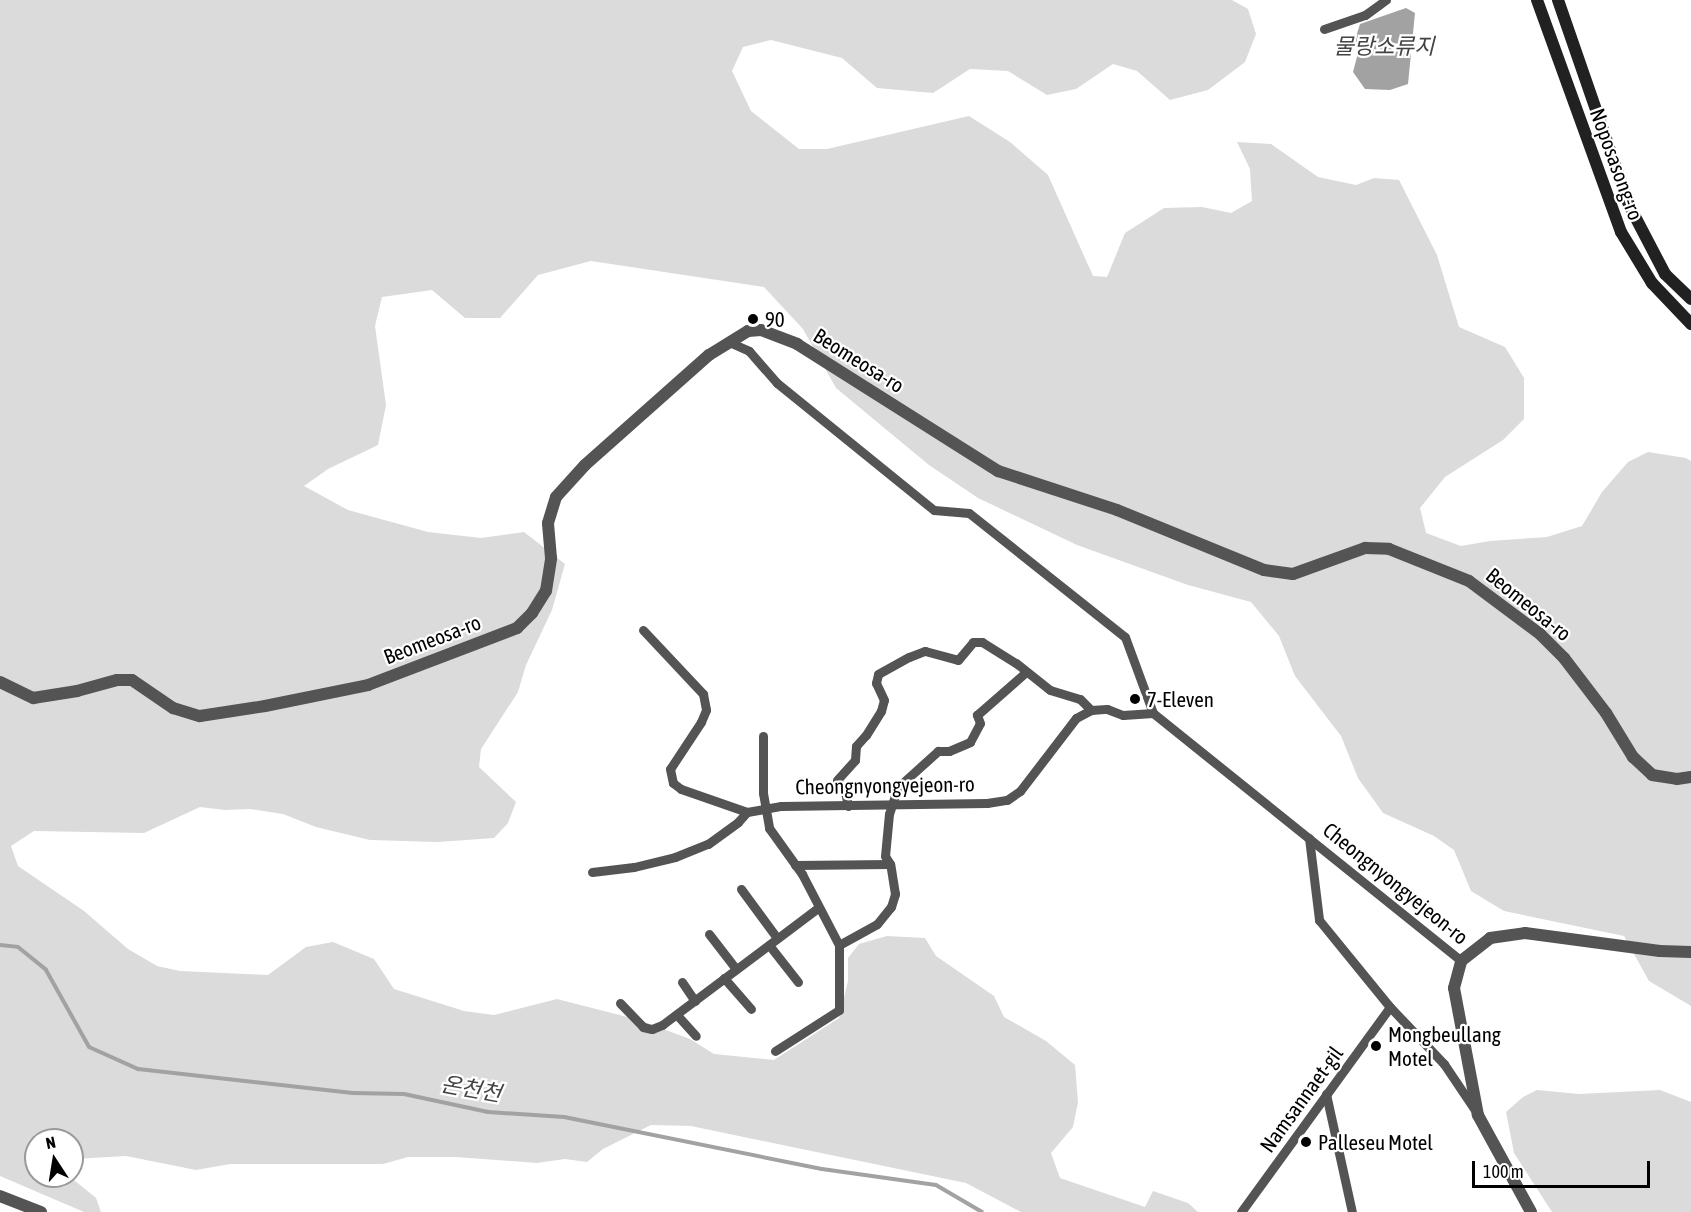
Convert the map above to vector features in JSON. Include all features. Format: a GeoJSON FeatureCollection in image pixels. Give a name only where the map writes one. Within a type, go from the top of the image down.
{"type":"FeatureCollection","features":[{"type":"Feature","properties":{"kind":"main road","name":"Noposasong-ro"},"geometry":{"type":"LineString","coordinates":[[1537,0],[1621,232],[1652,283],[1691,324]]}},
{"type":"Feature","properties":{"kind":"main road","name":"Noposasong-ro"},"geometry":{"type":"LineString","coordinates":[[1558,0],[1629,205],[1665,274],[1691,299]]}},
{"type":"Feature","properties":{"kind":"street"},"geometry":{"type":"LineString","coordinates":[[1324,29],[1365,15],[1386,0]]}},
{"type":"Feature","properties":{"kind":"street","name":"Beomeosa-ro"},"geometry":{"type":"LineString","coordinates":[[0,682],[33,698],[77,691],[117,680],[132,680],[173,708],[200,716],[265,706],[368,685],[517,628],[532,613],[546,591],[551,558],[548,523],[556,497],[616,437],[709,355],[748,331],[761,330],[774,333],[797,344],[998,471],[1117,510],[1264,570],[1293,574],[1365,548],[1389,549],[1469,581],[1540,634],[1564,658],[1606,713],[1633,757],[1653,775],[1677,779],[1691,777]]}},
{"type":"Feature","properties":{"kind":"street"},"geometry":{"type":"LineString","coordinates":[[729,342],[749,351],[777,383],[934,510],[969,513],[1125,637],[1154,713],[1123,715],[1107,709],[1091,710],[1080,699],[1050,690],[1016,663],[982,642],[973,642],[958,660],[925,651],[891,665],[878,674],[876,683],[884,700],[881,711],[856,746],[855,760],[837,780],[845,792],[848,806]]}},
{"type":"Feature","properties":{"kind":"street"},"geometry":{"type":"LineString","coordinates":[[592,872],[634,867],[708,844],[738,822],[747,812],[681,789],[673,783],[669,769],[701,722],[706,710],[704,694],[643,630]]}},
{"type":"Feature","properties":{"kind":"street"},"geometry":{"type":"LineString","coordinates":[[839,945],[877,924],[891,907],[895,894],[890,864],[885,856],[892,805],[898,787],[938,750],[949,751],[970,742],[980,723],[977,715],[1026,672]]}},
{"type":"Feature","properties":{"kind":"street","name":"Cheongnyongyejeon-ro"},"geometry":{"type":"LineString","coordinates":[[747,812],[781,806],[987,803],[1007,800],[1020,791],[1076,718],[1091,710]]}},
{"type":"Feature","properties":{"kind":"street","name":"Cheongnyongyejeon-ro"},"geometry":{"type":"LineString","coordinates":[[1154,713],[1461,960],[1454,988],[1478,1115],[1531,1212]]}},
{"type":"Feature","properties":{"kind":"street"},"geometry":{"type":"LineString","coordinates":[[763,736],[765,809],[770,828],[795,865],[839,945],[839,1010],[775,1051]]}},
{"type":"Feature","properties":{"kind":"street"},"geometry":{"type":"LineString","coordinates":[[1309,838],[1319,920],[1390,1007],[1444,1064],[1478,1115]]}},
{"type":"Feature","properties":{"kind":"street"},"geometry":{"type":"LineString","coordinates":[[795,865],[890,864]]}},
{"type":"Feature","properties":{"kind":"street"},"geometry":{"type":"LineString","coordinates":[[741,889],[777,938]]}},
{"type":"Feature","properties":{"kind":"street"},"geometry":{"type":"LineString","coordinates":[[620,1003],[643,1027],[652,1029],[677,1015],[818,908]]}},
{"type":"Feature","properties":{"kind":"street"},"geometry":{"type":"LineString","coordinates":[[1461,960],[1490,938],[1525,933],[1660,951],[1691,952]]}},
{"type":"Feature","properties":{"kind":"street"},"geometry":{"type":"LineString","coordinates":[[709,934],[736,969]]}},
{"type":"Feature","properties":{"kind":"street"},"geometry":{"type":"LineString","coordinates":[[769,945],[798,982]]}},
{"type":"Feature","properties":{"kind":"street"},"geometry":{"type":"LineString","coordinates":[[724,978],[751,1009]]}},
{"type":"Feature","properties":{"kind":"street"},"geometry":{"type":"LineString","coordinates":[[682,982],[695,1001]]}},
{"type":"Feature","properties":{"kind":"street","name":"Namsannaet-gil"},"geometry":{"type":"LineString","coordinates":[[1241,1212],[1390,1007]]}},
{"type":"Feature","properties":{"kind":"street"},"geometry":{"type":"LineString","coordinates":[[677,1015],[696,1036]]}},
{"type":"Feature","properties":{"kind":"street"},"geometry":{"type":"LineString","coordinates":[[1326,1094],[1352,1212]]}},
{"type":"Feature","properties":{"kind":"street"},"geometry":{"type":"LineString","coordinates":[[0,1196],[41,1212]]}},
{"type":"Feature","properties":{"kind":"shaded area"},"geometry":{"type":"Polygon","coordinates":[[[0,0],[1232,0],[1248,9],[1256,34],[1245,62],[1208,90],[1170,100],[1137,71],[1113,64],[1076,89],[1047,95],[1008,71],[970,69],[933,93],[877,88],[842,58],[771,40],[743,47],[732,71],[751,111],[799,149],[827,149],[969,116],[1010,142],[1048,175],[1093,276],[1107,277],[1125,233],[1164,208],[1202,207],[1231,213],[1252,201],[1250,169],[1237,142],[1271,144],[1318,177],[1356,185],[1374,178],[1399,180],[1437,255],[1459,327],[1505,347],[1524,378],[1524,419],[1503,440],[1445,477],[1420,508],[1426,533],[1461,546],[1490,541],[1547,537],[1582,526],[1602,492],[1628,462],[1648,452],[1686,458],[1691,461],[1691,1006],[1649,981],[1624,936],[1504,911],[1471,891],[1454,850],[1434,836],[1383,813],[1358,778],[1341,736],[1295,676],[1279,636],[1251,602],[1188,585],[1077,545],[978,498],[929,465],[836,388],[803,329],[764,287],[591,261],[538,275],[500,318],[465,318],[432,290],[382,297],[375,326],[386,405],[378,445],[328,469],[304,486],[348,510],[428,532],[481,538],[524,532],[565,564],[552,610],[526,665],[518,692],[481,749],[479,767],[516,802],[508,823],[494,838],[438,842],[370,840],[316,827],[283,814],[250,809],[225,810],[200,807],[144,833],[34,831],[11,846],[18,866],[84,911],[128,949],[157,966],[180,971],[268,975],[306,947],[333,942],[374,959],[394,989],[464,1011],[494,1015],[557,999],[639,1020],[690,1039],[714,1054],[774,1060],[839,1018],[848,981],[848,958],[859,944],[887,936],[925,938],[936,956],[994,996],[1004,1017],[1046,1041],[1075,1065],[1078,1102],[1073,1127],[1051,1153],[1060,1178],[1145,1207],[1153,1191],[1188,1203],[1198,1212],[1021,1212],[966,1183],[691,1126],[651,1125],[603,1149],[587,1162],[565,1159],[537,1163],[456,1157],[408,1157],[383,1164],[230,1164],[196,1170],[126,1156],[84,1158],[84,1128],[24,1128],[24,1186],[0,1176],[0,0]]]}},
{"type":"Feature","properties":{"kind":"shaded area"},"geometry":{"type":"Polygon","coordinates":[[[1537,1090],[1579,1094],[1660,1090],[1691,1102],[1691,1212],[1552,1212],[1514,1153],[1506,1112],[1523,1097],[1537,1090]]]}},
{"type":"Feature","properties":{"kind":"shaded area"},"geometry":{"type":"Polygon","coordinates":[[[28,1188],[84,1188],[96,1198],[101,1212],[84,1212],[28,1188]]]}},
{"type":"Feature","properties":{"kind":"water","name":"물랑소류지"},"geometry":{"type":"Polygon","coordinates":[[[1406,8],[1415,13],[1408,84],[1390,90],[1365,89],[1353,72],[1358,53],[1355,40],[1360,24],[1406,8]]]}},
{"type":"Feature","properties":{"kind":"waterway","name":"온천천"},"geometry":{"type":"LineString","coordinates":[[0,945],[18,947],[46,970],[89,1047],[138,1069],[353,1093],[404,1094],[488,1112],[564,1117],[822,1169],[936,1185],[982,1212]]}},
{"type":"Feature","properties":{"kind":"place","name":"90"},"geometry":{"type":"Point","coordinates":[753,319]}},
{"type":"Feature","properties":{"kind":"place","name":"7-Eleven"},"geometry":{"type":"Point","coordinates":[1135,699]}},
{"type":"Feature","properties":{"kind":"place","name":"Mongbeullang Motel"},"geometry":{"type":"Point","coordinates":[1376,1046]}},
{"type":"Feature","properties":{"kind":"place","name":"Palleseu Motel"},"geometry":{"type":"Point","coordinates":[1306,1142]}}]}
